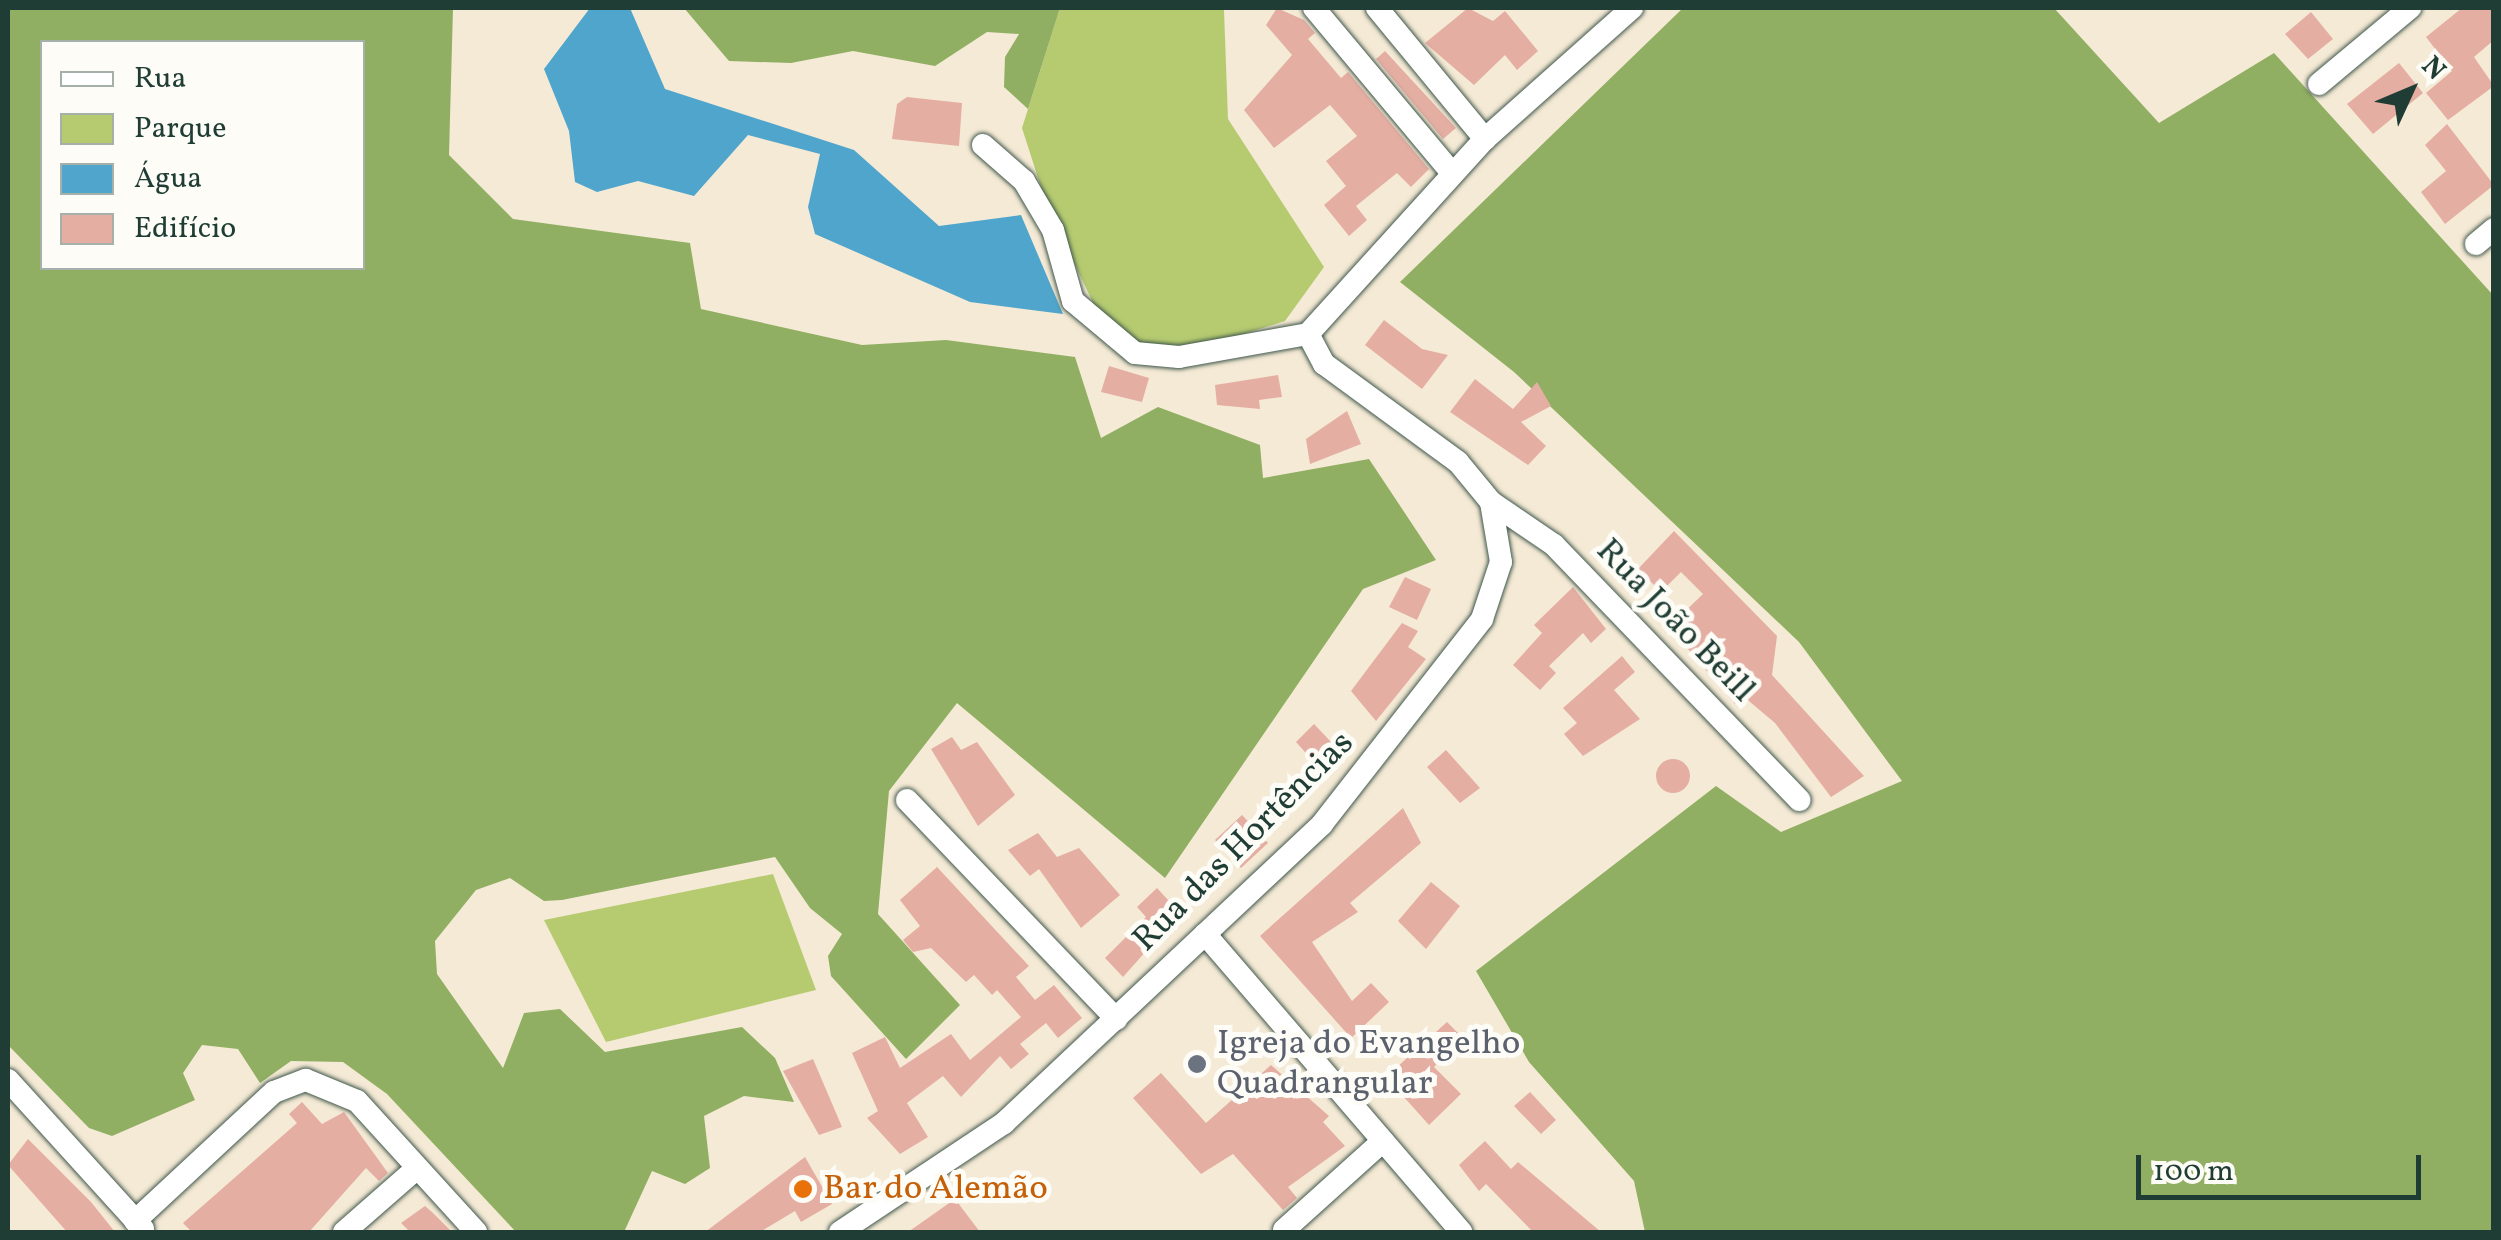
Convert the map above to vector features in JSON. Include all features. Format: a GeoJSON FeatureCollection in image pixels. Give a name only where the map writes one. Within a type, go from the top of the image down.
{"type":"FeatureCollection","features":[{"type":"Feature","properties":{"kind":"street"},"geometry":{"type":"LineString","coordinates":[[1314,8],[1452,172]]}},
{"type":"Feature","properties":{"kind":"street"},"geometry":{"type":"LineString","coordinates":[[1377,8],[1485,139]]}},
{"type":"Feature","properties":{"kind":"street"},"geometry":{"type":"LineString","coordinates":[[983,145],[1024,182],[1053,230],[1074,301],[1135,353],[1179,357],[1308,334],[1452,172],[1632,8]]}},
{"type":"Feature","properties":{"kind":"street"},"geometry":{"type":"LineString","coordinates":[[2319,84],[2410,8]]}},
{"type":"Feature","properties":{"kind":"street"},"geometry":{"type":"LineString","coordinates":[[1308,334],[1324,364],[1458,462],[1491,502]]}},
{"type":"Feature","properties":{"kind":"street","name":"Rua João Beill"},"geometry":{"type":"LineString","coordinates":[[1491,502],[1554,544],[1799,800]]}},
{"type":"Feature","properties":{"kind":"street","name":"Rua das Hortências"},"geometry":{"type":"LineString","coordinates":[[840,1232],[976,1144],[1116,1019],[1343,802],[1462,650],[1501,562],[1491,502]]}},
{"type":"Feature","properties":{"kind":"street"},"geometry":{"type":"LineString","coordinates":[[907,800],[1116,1019]]}},
{"type":"Feature","properties":{"kind":"street"},"geometry":{"type":"LineString","coordinates":[[1206,934],[1461,1232]]}},
{"type":"Feature","properties":{"kind":"street"},"geometry":{"type":"LineString","coordinates":[[8,1080],[140,1227],[288,1084],[340,1087],[476,1232]]}},
{"type":"Feature","properties":{"kind":"street"},"geometry":{"type":"LineString","coordinates":[[1284,1230],[1382,1141]]}},
{"type":"Feature","properties":{"kind":"street"},"geometry":{"type":"LineString","coordinates":[[344,1232],[417,1168]]}},
{"type":"Feature","properties":{"kind":"green space"},"geometry":{"type":"Polygon","coordinates":[[[8,8],[453,8],[449,155],[513,219],[690,243],[701,309],[862,345],[946,340],[1075,357],[1101,438],[1158,407],[1260,445],[1263,478],[1369,459],[1436,560],[1363,589],[1165,878],[957,703],[889,791],[878,914],[960,1005],[906,1059],[831,976],[828,956],[842,934],[810,908],[775,857],[562,900],[544,901],[510,878],[476,890],[435,941],[437,974],[503,1068],[524,1013],[560,1009],[605,1052],[742,1027],[775,1058],[794,1102],[744,1096],[704,1116],[710,1168],[685,1184],[652,1171],[624,1232],[516,1232],[387,1094],[343,1062],[291,1061],[260,1083],[238,1049],[202,1045],[183,1073],[195,1100],[112,1136],[89,1128],[8,1045],[8,8]]]}},
{"type":"Feature","properties":{"kind":"green space"},"geometry":{"type":"Polygon","coordinates":[[[684,8],[1060,8],[1028,109],[1004,87],[1005,57],[1019,34],[987,32],[935,66],[853,51],[791,63],[729,61],[684,8]]]}},
{"type":"Feature","properties":{"kind":"green space"},"geometry":{"type":"Polygon","coordinates":[[[1060,8],[1224,10],[1228,119],[1324,267],[1285,321],[1209,345],[1141,351],[1107,332],[1047,206],[1022,128],[1060,8]]]}},
{"type":"Feature","properties":{"kind":"green space"},"geometry":{"type":"Polygon","coordinates":[[[1683,8],[2054,8],[2159,123],[2274,53],[2493,295],[2493,1232],[1645,1232],[1634,1181],[1529,1062],[1476,971],[1716,786],[1781,832],[1902,781],[1799,642],[1514,372],[1400,282],[1683,8]]]}},
{"type":"Feature","properties":{"kind":"green space"},"geometry":{"type":"Polygon","coordinates":[[[773,874],[816,990],[606,1042],[544,920],[773,874]]]}},
{"type":"Feature","properties":{"kind":"water"},"geometry":{"type":"Polygon","coordinates":[[[590,8],[630,8],[665,89],[854,150],[939,226],[1021,215],[1063,314],[970,302],[815,234],[808,207],[820,154],[748,135],[694,196],[638,181],[597,192],[575,182],[569,131],[544,69],[590,8]]]}},
{"type":"Feature","properties":{"kind":"building"},"geometry":{"type":"Polygon","coordinates":[[[1277,8],[1304,20],[1315,33],[1308,39],[1341,78],[1348,72],[1429,169],[1411,187],[1397,173],[1356,206],[1367,220],[1349,236],[1324,205],[1346,186],[1326,161],[1357,136],[1330,105],[1274,148],[1244,110],[1292,55],[1266,25],[1277,8]]]}},
{"type":"Feature","properties":{"kind":"building"},"geometry":{"type":"Polygon","coordinates":[[[1468,8],[1493,21],[1505,11],[1538,51],[1517,70],[1505,55],[1474,85],[1425,43],[1468,8]]]}},
{"type":"Feature","properties":{"kind":"building"},"geometry":{"type":"Polygon","coordinates":[[[2462,8],[2494,8],[2494,40],[2474,57],[2494,86],[2448,120],[2426,93],[2452,71],[2426,37],[2462,8]]]}},
{"type":"Feature","properties":{"kind":"building"},"geometry":{"type":"Polygon","coordinates":[[[2311,12],[2333,39],[2308,59],[2285,34],[2311,12]]]}},
{"type":"Feature","properties":{"kind":"building"},"geometry":{"type":"Polygon","coordinates":[[[1385,51],[1456,128],[1443,139],[1376,59],[1385,51]]]}},
{"type":"Feature","properties":{"kind":"building"},"geometry":{"type":"Polygon","coordinates":[[[2399,63],[2423,93],[2373,134],[2347,104],[2399,63]]]}},
{"type":"Feature","properties":{"kind":"building"},"geometry":{"type":"Polygon","coordinates":[[[907,97],[962,103],[959,146],[892,139],[897,104],[907,97]]]}},
{"type":"Feature","properties":{"kind":"building"},"geometry":{"type":"Polygon","coordinates":[[[2447,124],[2494,185],[2445,224],[2421,192],[2446,171],[2425,145],[2447,124]]]}},
{"type":"Feature","properties":{"kind":"building"},"geometry":{"type":"Polygon","coordinates":[[[1384,320],[1422,349],[1448,355],[1422,389],[1365,345],[1384,320]]]}},
{"type":"Feature","properties":{"kind":"building"},"geometry":{"type":"Polygon","coordinates":[[[1109,366],[1149,378],[1142,402],[1101,392],[1109,366]]]}},
{"type":"Feature","properties":{"kind":"building"},"geometry":{"type":"Polygon","coordinates":[[[1278,375],[1282,397],[1259,400],[1260,409],[1217,405],[1215,385],[1278,375]]]}},
{"type":"Feature","properties":{"kind":"building"},"geometry":{"type":"Polygon","coordinates":[[[1475,379],[1513,409],[1537,382],[1551,406],[1521,422],[1546,446],[1528,465],[1450,412],[1475,379]]]}},
{"type":"Feature","properties":{"kind":"building"},"geometry":{"type":"Polygon","coordinates":[[[1347,411],[1361,444],[1310,464],[1306,439],[1347,411]]]}},
{"type":"Feature","properties":{"kind":"building"},"geometry":{"type":"Polygon","coordinates":[[[1674,531],[1777,636],[1772,675],[1864,776],[1831,797],[1775,723],[1743,696],[1735,704],[1688,649],[1695,642],[1674,622],[1703,594],[1681,572],[1661,592],[1638,569],[1674,531]]]}},
{"type":"Feature","properties":{"kind":"building"},"geometry":{"type":"Polygon","coordinates":[[[1405,577],[1431,589],[1417,620],[1389,607],[1405,577]]]}},
{"type":"Feature","properties":{"kind":"building"},"geometry":{"type":"Polygon","coordinates":[[[1573,587],[1606,629],[1591,643],[1583,633],[1549,666],[1556,673],[1540,690],[1513,665],[1542,633],[1534,625],[1573,587]]]}},
{"type":"Feature","properties":{"kind":"building"},"geometry":{"type":"Polygon","coordinates":[[[1402,623],[1418,631],[1408,647],[1426,659],[1376,721],[1351,691],[1402,623]]]}},
{"type":"Feature","properties":{"kind":"building"},"geometry":{"type":"Polygon","coordinates":[[[1622,656],[1635,672],[1614,690],[1640,719],[1583,756],[1564,734],[1577,723],[1563,708],[1622,656]]]}},
{"type":"Feature","properties":{"kind":"building"},"geometry":{"type":"Polygon","coordinates":[[[1314,724],[1332,743],[1313,761],[1296,742],[1314,724]]]}},
{"type":"Feature","properties":{"kind":"building"},"geometry":{"type":"Polygon","coordinates":[[[952,737],[961,750],[977,742],[1015,795],[978,826],[931,749],[952,737]]]}},
{"type":"Feature","properties":{"kind":"building"},"geometry":{"type":"Polygon","coordinates":[[[1446,750],[1480,788],[1460,803],[1427,767],[1446,750]]]}},
{"type":"Feature","properties":{"kind":"building"},"geometry":{"type":"Polygon","coordinates":[[[1673,759],[1685,764],[1690,776],[1685,788],[1673,793],[1661,788],[1656,776],[1661,764],[1673,759]]]}},
{"type":"Feature","properties":{"kind":"building"},"geometry":{"type":"Polygon","coordinates":[[[1403,808],[1421,843],[1350,903],[1358,912],[1312,942],[1352,1001],[1371,983],[1389,1002],[1351,1038],[1260,936],[1403,808]]]}},
{"type":"Feature","properties":{"kind":"building"},"geometry":{"type":"Polygon","coordinates":[[[1242,815],[1268,843],[1241,868],[1215,840],[1242,815]]]}},
{"type":"Feature","properties":{"kind":"building"},"geometry":{"type":"Polygon","coordinates":[[[1038,833],[1057,857],[1079,848],[1120,895],[1081,928],[1039,869],[1030,876],[1008,850],[1038,833]]]}},
{"type":"Feature","properties":{"kind":"building"},"geometry":{"type":"Polygon","coordinates":[[[937,867],[1029,966],[1016,977],[1035,1000],[1054,985],[1082,1018],[1058,1038],[1046,1023],[1020,1044],[1029,1054],[1011,1069],[1000,1056],[961,1097],[943,1076],[907,1103],[928,1137],[900,1154],[867,1118],[878,1111],[852,1053],[885,1037],[900,1068],[951,1034],[970,1060],[1021,1017],[997,990],[992,995],[974,975],[966,982],[931,948],[913,952],[903,940],[920,926],[900,900],[937,867]]]}},
{"type":"Feature","properties":{"kind":"building"},"geometry":{"type":"Polygon","coordinates":[[[1431,882],[1460,906],[1426,949],[1398,921],[1431,882]]]}},
{"type":"Feature","properties":{"kind":"building"},"geometry":{"type":"Polygon","coordinates":[[[1157,888],[1180,913],[1123,977],[1105,958],[1146,917],[1137,907],[1157,888]]]}},
{"type":"Feature","properties":{"kind":"building"},"geometry":{"type":"Polygon","coordinates":[[[1447,1022],[1462,1037],[1434,1067],[1461,1094],[1429,1125],[1386,1077],[1447,1022]]]}},
{"type":"Feature","properties":{"kind":"building"},"geometry":{"type":"Polygon","coordinates":[[[813,1059],[842,1127],[819,1135],[783,1071],[813,1059]]]}},
{"type":"Feature","properties":{"kind":"building"},"geometry":{"type":"Polygon","coordinates":[[[1271,1065],[1329,1116],[1323,1122],[1345,1146],[1288,1187],[1297,1198],[1283,1210],[1233,1154],[1201,1174],[1133,1098],[1161,1073],[1206,1123],[1271,1065]]]}},
{"type":"Feature","properties":{"kind":"building"},"geometry":{"type":"Polygon","coordinates":[[[1530,1092],[1556,1120],[1541,1134],[1514,1106],[1530,1092]]]}},
{"type":"Feature","properties":{"kind":"building"},"geometry":{"type":"Polygon","coordinates":[[[302,1102],[322,1124],[344,1112],[388,1173],[379,1181],[366,1168],[309,1232],[192,1232],[183,1223],[297,1123],[289,1114],[302,1102]]]}},
{"type":"Feature","properties":{"kind":"building"},"geometry":{"type":"Polygon","coordinates":[[[28,1139],[115,1232],[67,1232],[8,1165],[28,1139]]]}},
{"type":"Feature","properties":{"kind":"building"},"geometry":{"type":"Polygon","coordinates":[[[1485,1141],[1511,1169],[1518,1162],[1601,1232],[1533,1232],[1486,1184],[1479,1191],[1459,1165],[1485,1141]]]}},
{"type":"Feature","properties":{"kind":"building"},"geometry":{"type":"Polygon","coordinates":[[[805,1157],[832,1204],[801,1222],[795,1211],[760,1232],[705,1232],[805,1157]]]}},
{"type":"Feature","properties":{"kind":"building"},"geometry":{"type":"Polygon","coordinates":[[[955,1199],[980,1232],[908,1232],[955,1199]]]}},
{"type":"Feature","properties":{"kind":"building"},"geometry":{"type":"Polygon","coordinates":[[[425,1206],[452,1232],[410,1232],[401,1223],[425,1206]]]}},
{"type":"Feature","properties":{"kind":"place","name":"Igreja do Evangelho Quadrangular"},"geometry":{"type":"Point","coordinates":[1197,1064]}},
{"type":"Feature","properties":{"kind":"place","name":"Bar do Alemão"},"geometry":{"type":"Point","coordinates":[803,1189]}}]}
